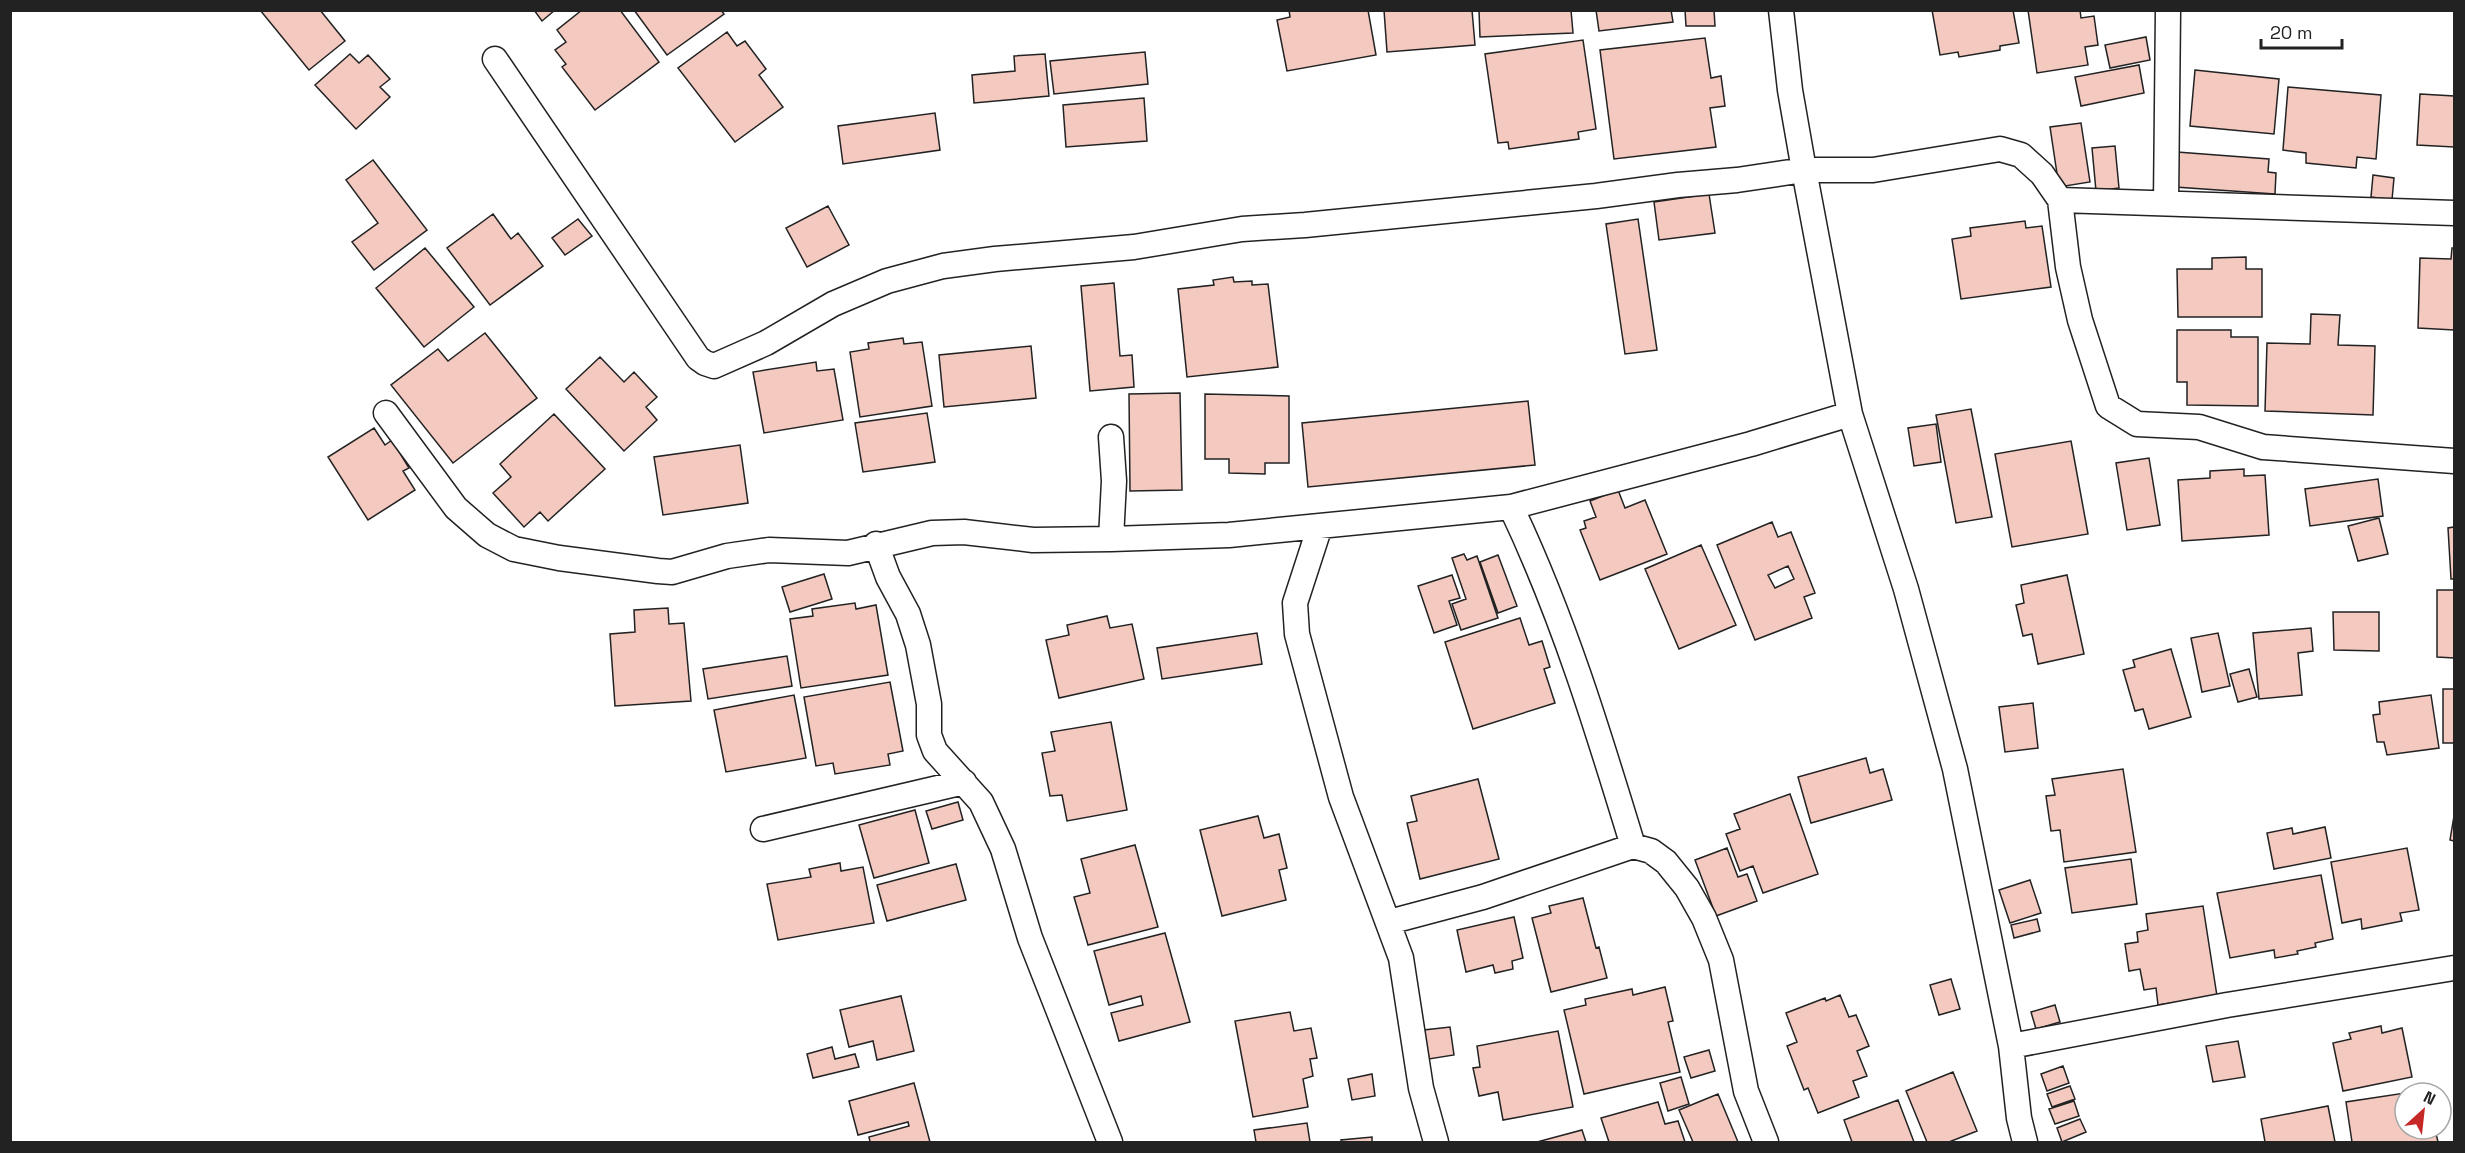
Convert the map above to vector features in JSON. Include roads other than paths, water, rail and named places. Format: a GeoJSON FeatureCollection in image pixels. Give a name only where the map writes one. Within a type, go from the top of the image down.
{"type":"FeatureCollection","features":[{"type":"Feature","properties":{"kind":"street"},"geometry":{"type":"LineString","coordinates":[[1781,10],[1790,90],[1850,414],[1906,589],[1955,769],[2011,1046],[2019,1118],[2025,1143]]}},
{"type":"Feature","properties":{"kind":"street"},"geometry":{"type":"LineString","coordinates":[[2166,203],[2168,10]]}},
{"type":"Feature","properties":{"kind":"street"},"geometry":{"type":"LineString","coordinates":[[495,59],[698,358],[714,366],[766,343],[833,304],[886,280],[942,266],[1134,247],[1242,229],[1305,225],[1596,196],[1804,170],[1873,170],[2000,149],[2021,155],[2042,174],[2060,200],[2068,267],[2080,320],[2108,406],[2137,424],[2199,428],[2263,447],[2454,461]]}},
{"type":"Feature","properties":{"kind":"street"},"geometry":{"type":"LineString","coordinates":[[2060,200],[2454,213]]}},
{"type":"Feature","properties":{"kind":"street"},"geometry":{"type":"LineString","coordinates":[[386,412],[456,508],[487,535],[514,549],[620,567],[672,572],[727,556],[769,550],[848,553],[876,544],[893,543],[932,533],[964,532],[1033,540],[1229,535],[1511,507],[1751,444],[1850,414]]}},
{"type":"Feature","properties":{"kind":"street"},"geometry":{"type":"LineString","coordinates":[[1111,437],[1114,480],[1111,538]]}},
{"type":"Feature","properties":{"kind":"street"},"geometry":{"type":"LineString","coordinates":[[1511,507],[1532,552],[1580,676],[1633,846]]}},
{"type":"Feature","properties":{"kind":"street"},"geometry":{"type":"LineString","coordinates":[[1320,526],[1295,603],[1298,634],[1341,797],[1401,958],[1421,1088],[1436,1143]]}},
{"type":"Feature","properties":{"kind":"street"},"geometry":{"type":"LineString","coordinates":[[876,544],[888,577],[908,614],[918,645],[929,704],[929,735],[935,751],[981,802],[1003,849],[1030,938],[1103,1141]]}},
{"type":"Feature","properties":{"kind":"street"},"geometry":{"type":"LineString","coordinates":[[763,829],[964,782]]}},
{"type":"Feature","properties":{"kind":"street"},"geometry":{"type":"LineString","coordinates":[[1389,922],[1483,897],[1633,846],[1651,851],[1666,862],[1687,888],[1704,918],[1721,960],[1746,1090],[1766,1143]]}},
{"type":"Feature","properties":{"kind":"street"},"geometry":{"type":"LineString","coordinates":[[2011,1046],[2227,1005],[2454,968]]}}]}
